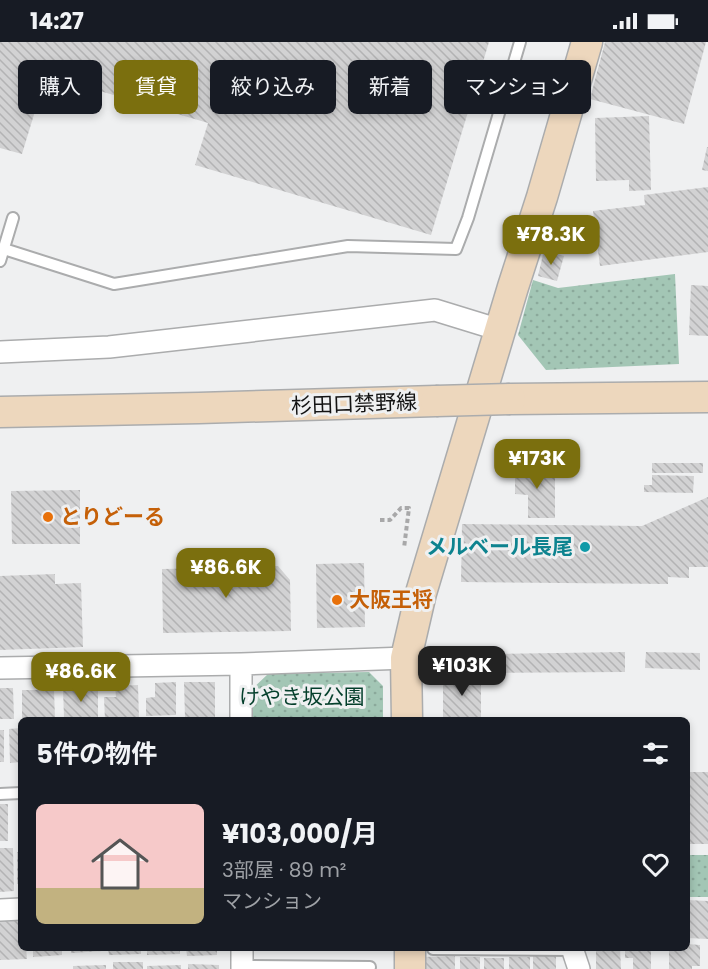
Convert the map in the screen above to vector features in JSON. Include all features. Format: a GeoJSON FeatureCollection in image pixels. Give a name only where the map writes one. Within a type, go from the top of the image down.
{"type":"FeatureCollection","features":[{"type":"Feature","properties":{"kind":"street"},"geometry":{"type":"LineString","coordinates":[[407,717],[406,658],[422,593],[587,42]]}},
{"type":"Feature","properties":{"kind":"street"},"geometry":{"type":"LineString","coordinates":[[0,352],[109,346],[435,310],[500,330]]}},
{"type":"Feature","properties":{"kind":"street","name":"杉田口禁野線"},"geometry":{"type":"LineString","coordinates":[[0,412],[510,399],[708,397]]}},
{"type":"Feature","properties":{"kind":"street"},"geometry":{"type":"LineString","coordinates":[[0,668],[241,664],[406,658]]}},
{"type":"Feature","properties":{"kind":"street"},"geometry":{"type":"LineString","coordinates":[[241,664],[241,717]]}},
{"type":"Feature","properties":{"kind":"street"},"geometry":{"type":"LineString","coordinates":[[0,910],[18,909]]}},
{"type":"Feature","properties":{"kind":"street"},"geometry":{"type":"LineString","coordinates":[[410,951],[410,969]]}},
{"type":"Feature","properties":{"kind":"lane"},"geometry":{"type":"LineString","coordinates":[[4,249],[114,284],[348,246],[456,249],[468,218],[520,42]]}},
{"type":"Feature","properties":{"kind":"lane"},"geometry":{"type":"LineString","coordinates":[[0,261],[13,218]]}},
{"type":"Feature","properties":{"kind":"lane"},"geometry":{"type":"LineString","coordinates":[[0,794],[18,793]]}},
{"type":"Feature","properties":{"kind":"lane"},"geometry":{"type":"LineString","coordinates":[[486,951],[574,956]]}},
{"type":"Feature","properties":{"kind":"lane"},"geometry":{"type":"LineString","coordinates":[[242,961],[370,967]]}},
{"type":"Feature","properties":{"kind":"path"},"geometry":{"type":"LineString","coordinates":[[380,520],[390,520],[401,508],[409,508]]}},
{"type":"Feature","properties":{"kind":"green space"},"geometry":{"type":"Polygon","coordinates":[[[675,274],[679,364],[546,370],[518,335],[533,280],[558,288],[675,274]]]}},
{"type":"Feature","properties":{"kind":"green space","name":"けやき坂公園"},"geometry":{"type":"Polygon","coordinates":[[[369,672],[383,686],[383,717],[252,717],[252,689],[268,674],[369,672]]]}},
{"type":"Feature","properties":{"kind":"green space"},"geometry":{"type":"Polygon","coordinates":[[[690,855],[708,855],[708,897],[690,897],[690,855]]]}},
{"type":"Feature","properties":{"kind":"building"},"geometry":{"type":"Polygon","coordinates":[[[0,42],[489,42],[484,60],[444,60],[444,114],[467,114],[431,235],[195,165],[208,123],[178,114],[198,114],[198,60],[114,60],[114,95],[102,92],[102,60],[18,60],[18,114],[34,114],[22,154],[0,148],[0,42]]]}},
{"type":"Feature","properties":{"kind":"building"},"geometry":{"type":"Polygon","coordinates":[[[605,42],[706,42],[684,124],[591,99],[605,42]]]}},
{"type":"Feature","properties":{"kind":"building"},"geometry":{"type":"Polygon","coordinates":[[[649,116],[651,190],[629,191],[629,180],[596,181],[595,118],[649,116]]]}},
{"type":"Feature","properties":{"kind":"building"},"geometry":{"type":"Polygon","coordinates":[[[708,147],[708,171],[702,170],[708,147]]]}},
{"type":"Feature","properties":{"kind":"building"},"geometry":{"type":"Polygon","coordinates":[[[708,187],[708,252],[600,266],[593,211],[645,205],[644,195],[708,187]]]}},
{"type":"Feature","properties":{"kind":"building"},"geometry":{"type":"Polygon","coordinates":[[[544,250],[564,256],[557,281],[538,276],[544,250]]]}},
{"type":"Feature","properties":{"kind":"building"},"geometry":{"type":"Polygon","coordinates":[[[691,285],[708,286],[708,336],[689,335],[691,285]]]}},
{"type":"Feature","properties":{"kind":"building"},"geometry":{"type":"Polygon","coordinates":[[[652,463],[703,463],[703,473],[652,473],[652,463]]]}},
{"type":"Feature","properties":{"kind":"building"},"geometry":{"type":"Polygon","coordinates":[[[515,467],[555,467],[555,518],[528,518],[528,495],[515,494],[515,467]]]}},
{"type":"Feature","properties":{"kind":"building"},"geometry":{"type":"Polygon","coordinates":[[[652,475],[694,476],[693,493],[644,492],[644,485],[652,485],[652,475]]]}},
{"type":"Feature","properties":{"kind":"building"},"geometry":{"type":"Polygon","coordinates":[[[80,490],[80,544],[12,544],[11,491],[80,490]]]}},
{"type":"Feature","properties":{"kind":"building","name":"メルベール長尾"},"geometry":{"type":"Polygon","coordinates":[[[708,497],[708,567],[689,567],[689,578],[668,577],[668,584],[461,582],[462,524],[642,526],[708,497]]]}},
{"type":"Feature","properties":{"kind":"building"},"geometry":{"type":"Polygon","coordinates":[[[256,558],[256,567],[278,566],[290,580],[291,631],[163,633],[162,569],[216,568],[216,559],[256,558]]]}},
{"type":"Feature","properties":{"kind":"building"},"geometry":{"type":"Polygon","coordinates":[[[364,563],[365,627],[317,628],[316,564],[364,563]]]}},
{"type":"Feature","properties":{"kind":"building"},"geometry":{"type":"Polygon","coordinates":[[[55,574],[55,584],[81,583],[83,647],[0,650],[0,576],[55,574]]]}},
{"type":"Feature","properties":{"kind":"building"},"geometry":{"type":"Polygon","coordinates":[[[625,652],[625,672],[489,673],[489,654],[625,652]]]}},
{"type":"Feature","properties":{"kind":"building"},"geometry":{"type":"Polygon","coordinates":[[[646,652],[700,653],[700,670],[645,668],[646,652]]]}},
{"type":"Feature","properties":{"kind":"building"},"geometry":{"type":"Polygon","coordinates":[[[443,674],[481,674],[481,717],[443,717],[443,674]]]}},
{"type":"Feature","properties":{"kind":"building"},"geometry":{"type":"Polygon","coordinates":[[[176,682],[176,715],[146,716],[146,698],[155,697],[155,683],[176,682]]]}},
{"type":"Feature","properties":{"kind":"building"},"geometry":{"type":"Polygon","coordinates":[[[184,682],[215,682],[215,717],[185,717],[184,682]]]}},
{"type":"Feature","properties":{"kind":"building"},"geometry":{"type":"Polygon","coordinates":[[[138,685],[139,717],[105,717],[104,697],[116,697],[115,686],[138,685]]]}},
{"type":"Feature","properties":{"kind":"building"},"geometry":{"type":"Polygon","coordinates":[[[0,688],[13,688],[14,719],[0,719],[0,688]]]}},
{"type":"Feature","properties":{"kind":"building"},"geometry":{"type":"Polygon","coordinates":[[[63,688],[98,688],[98,717],[64,717],[63,688]]]}},
{"type":"Feature","properties":{"kind":"building"},"geometry":{"type":"Polygon","coordinates":[[[22,690],[54,690],[55,717],[22,717],[22,690]]]}},
{"type":"Feature","properties":{"kind":"building"},"geometry":{"type":"Polygon","coordinates":[[[18,728],[18,762],[10,763],[9,729],[18,728]]]}},
{"type":"Feature","properties":{"kind":"building"},"geometry":{"type":"Polygon","coordinates":[[[0,730],[4,730],[4,762],[0,762],[0,730]]]}},
{"type":"Feature","properties":{"kind":"building"},"geometry":{"type":"Polygon","coordinates":[[[690,772],[708,772],[708,844],[690,844],[690,772]]]}},
{"type":"Feature","properties":{"kind":"building"},"geometry":{"type":"Polygon","coordinates":[[[0,804],[8,804],[8,841],[0,841],[0,804]]]}},
{"type":"Feature","properties":{"kind":"building"},"geometry":{"type":"Polygon","coordinates":[[[0,848],[13,848],[14,891],[0,892],[0,848]]]}},
{"type":"Feature","properties":{"kind":"building"},"geometry":{"type":"Polygon","coordinates":[[[17,852],[18,852],[18,884],[17,852]]]}},
{"type":"Feature","properties":{"kind":"building"},"geometry":{"type":"Polygon","coordinates":[[[690,900],[708,901],[708,939],[690,938],[690,900]]]}},
{"type":"Feature","properties":{"kind":"building"},"geometry":{"type":"Polygon","coordinates":[[[18,918],[18,951],[26,951],[27,959],[0,960],[0,919],[18,918]]]}},
{"type":"Feature","properties":{"kind":"building"},"geometry":{"type":"Polygon","coordinates":[[[690,944],[700,945],[700,966],[692,966],[692,969],[669,969],[669,951],[690,951],[690,944]]]}},
{"type":"Feature","properties":{"kind":"building"},"geometry":{"type":"Polygon","coordinates":[[[33,951],[62,951],[62,955],[33,957],[33,951]]]}},
{"type":"Feature","properties":{"kind":"building"},"geometry":{"type":"Polygon","coordinates":[[[71,951],[102,951],[71,953],[71,951]]]}},
{"type":"Feature","properties":{"kind":"building"},"geometry":{"type":"Polygon","coordinates":[[[108,951],[141,951],[141,954],[109,955],[108,951]]]}},
{"type":"Feature","properties":{"kind":"building"},"geometry":{"type":"Polygon","coordinates":[[[147,951],[180,951],[180,954],[147,955],[147,951]]]}},
{"type":"Feature","properties":{"kind":"building"},"geometry":{"type":"Polygon","coordinates":[[[186,951],[217,951],[217,955],[187,956],[186,951]]]}},
{"type":"Feature","properties":{"kind":"building"},"geometry":{"type":"Polygon","coordinates":[[[596,951],[620,951],[621,969],[596,969],[596,951]]]}},
{"type":"Feature","properties":{"kind":"building"},"geometry":{"type":"Polygon","coordinates":[[[625,951],[651,951],[651,969],[633,969],[633,958],[625,958],[625,951]]]}},
{"type":"Feature","properties":{"kind":"building"},"geometry":{"type":"Polygon","coordinates":[[[455,956],[455,969],[422,969],[422,957],[455,956]]]}},
{"type":"Feature","properties":{"kind":"building"},"geometry":{"type":"Polygon","coordinates":[[[533,956],[556,956],[556,969],[533,969],[533,956]]]}},
{"type":"Feature","properties":{"kind":"building"},"geometry":{"type":"Polygon","coordinates":[[[460,957],[480,957],[480,969],[460,969],[460,957]]]}},
{"type":"Feature","properties":{"kind":"building"},"geometry":{"type":"Polygon","coordinates":[[[509,957],[530,957],[530,969],[509,969],[509,957]]]}},
{"type":"Feature","properties":{"kind":"building"},"geometry":{"type":"Polygon","coordinates":[[[484,958],[504,958],[504,969],[484,969],[484,958]]]}},
{"type":"Feature","properties":{"kind":"building"},"geometry":{"type":"Polygon","coordinates":[[[113,962],[143,962],[143,969],[113,969],[113,962]]]}},
{"type":"Feature","properties":{"kind":"building"},"geometry":{"type":"Polygon","coordinates":[[[188,964],[219,965],[219,969],[188,969],[188,964]]]}},
{"type":"Feature","properties":{"kind":"building"},"geometry":{"type":"Polygon","coordinates":[[[106,965],[106,969],[73,969],[73,966],[106,965]]]}},
{"type":"Feature","properties":{"kind":"building"},"geometry":{"type":"Polygon","coordinates":[[[181,965],[181,969],[147,969],[147,966],[181,965]]]}},
{"type":"Feature","properties":{"kind":"place","name":"とりどーる"},"geometry":{"type":"Point","coordinates":[48,517]}},
{"type":"Feature","properties":{"kind":"place","name":"メルベール長尾"},"geometry":{"type":"Point","coordinates":[585,547]}},
{"type":"Feature","properties":{"kind":"place","name":"大阪王将"},"geometry":{"type":"Point","coordinates":[337,600]}}]}
